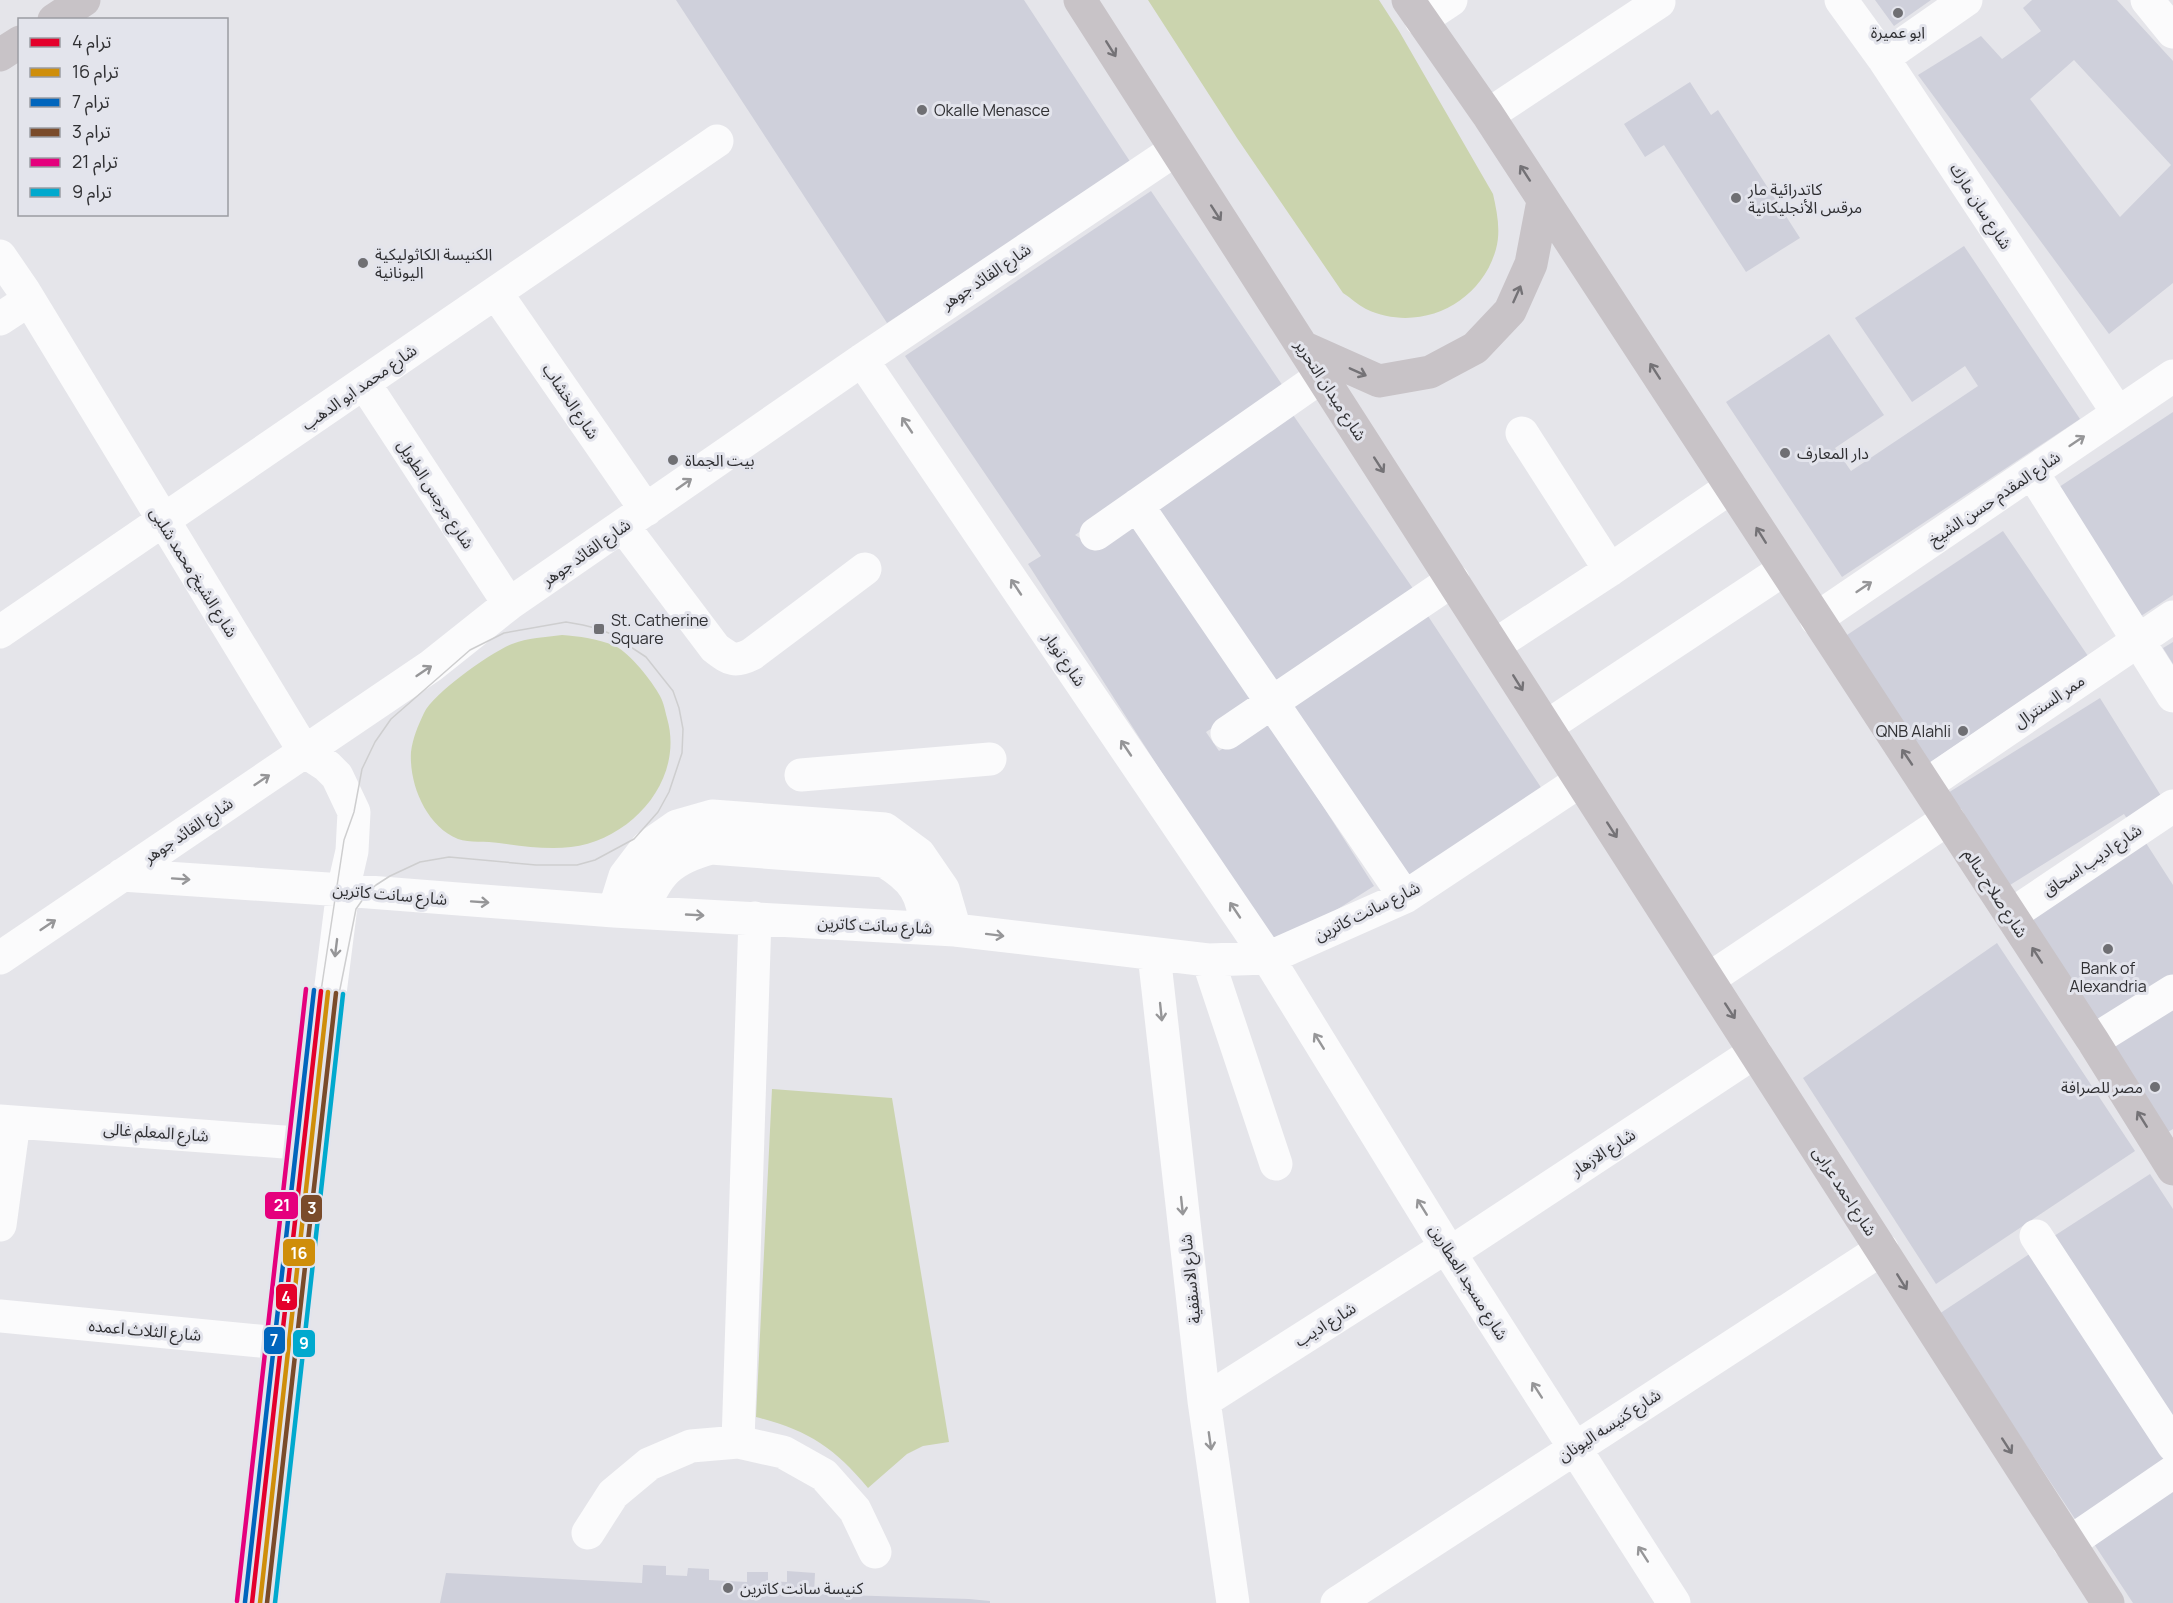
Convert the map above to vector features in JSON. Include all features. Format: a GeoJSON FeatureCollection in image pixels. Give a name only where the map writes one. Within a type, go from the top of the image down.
{"type":"FeatureCollection","features":[{"type":"Feature","properties":{"kind":"main road"},"geometry":{"type":"LineString","coordinates":[[57,18],[84,0]]}},
{"type":"Feature","properties":{"kind":"main road","name":"شارع ميدان التحرير"},"geometry":{"type":"LineString","coordinates":[[1080,0],[1305,348],[1580,781]]}},
{"type":"Feature","properties":{"kind":"main road"},"geometry":{"type":"LineString","coordinates":[[1414,10],[1488,115],[1816,620]]}},
{"type":"Feature","properties":{"kind":"main road"},"geometry":{"type":"LineString","coordinates":[[0,55],[18,43]]}},
{"type":"Feature","properties":{"kind":"main road"},"geometry":{"type":"LineString","coordinates":[[1305,348],[1379,381],[1430,372],[1475,348],[1510,311],[1531,264],[1543,201]]}},
{"type":"Feature","properties":{"kind":"main road","name":"شارع صلاح سالم"},"geometry":{"type":"LineString","coordinates":[[1816,620],[2170,1156]]}},
{"type":"Feature","properties":{"kind":"main road","name":"شارع احمد عرابى"},"geometry":{"type":"LineString","coordinates":[[1580,781],[2108,1603]]}},
{"type":"Feature","properties":{"kind":"street"},"geometry":{"type":"LineString","coordinates":[[1414,10],[1451,0]]}},
{"type":"Feature","properties":{"kind":"street","name":"شارع سان مارك"},"geometry":{"type":"LineString","coordinates":[[1841,0],[1883,58],[2118,414]]}},
{"type":"Feature","properties":{"kind":"street"},"geometry":{"type":"LineString","coordinates":[[1883,58],[1966,0]]}},
{"type":"Feature","properties":{"kind":"street"},"geometry":{"type":"LineString","coordinates":[[2147,0],[2173,32]]}},
{"type":"Feature","properties":{"kind":"street"},"geometry":{"type":"LineString","coordinates":[[1488,115],[1659,2]]}},
{"type":"Feature","properties":{"kind":"street","name":"شارع محمد ابو الدهب"},"geometry":{"type":"LineString","coordinates":[[3,622],[163,521],[717,141]]}},
{"type":"Feature","properties":{"kind":"street","name":"شارع القائد جوهر"},"geometry":{"type":"LineString","coordinates":[[0,958],[431,666],[509,604],[862,360],[1175,150]]}},
{"type":"Feature","properties":{"kind":"street","name":"شارع الشيخ محمد شلبى"},"geometry":{"type":"LineString","coordinates":[[0,256],[304,751],[327,766],[336,776],[354,812],[352,851],[343,890],[311,1144],[259,1603]]}},
{"type":"Feature","properties":{"kind":"street","name":"شارع الخشاب"},"geometry":{"type":"LineString","coordinates":[[496,293],[715,648],[730,659],[742,659],[752,654],[865,569]]}},
{"type":"Feature","properties":{"kind":"street"},"geometry":{"type":"LineString","coordinates":[[0,319],[29,300]]}},
{"type":"Feature","properties":{"kind":"street","name":"شارع نوبار"},"geometry":{"type":"LineString","coordinates":[[862,360],[1268,958]]}},
{"type":"Feature","properties":{"kind":"street"},"geometry":{"type":"LineString","coordinates":[[1096,534],[1322,376]]}},
{"type":"Feature","properties":{"kind":"street","name":"شارع المقدم حسن الشيخ"},"geometry":{"type":"LineString","coordinates":[[1816,620],[2173,376]]}},
{"type":"Feature","properties":{"kind":"street","name":"شارع جرجس الطويل"},"geometry":{"type":"LineString","coordinates":[[364,383],[509,604]]}},
{"type":"Feature","properties":{"kind":"street"},"geometry":{"type":"LineString","coordinates":[[1522,433],[1610,570]]}},
{"type":"Feature","properties":{"kind":"street"},"geometry":{"type":"LineString","coordinates":[[2032,472],[2173,696]]}},
{"type":"Feature","properties":{"kind":"street"},"geometry":{"type":"LineString","coordinates":[[1494,645],[1610,570],[1731,487]]}},
{"type":"Feature","properties":{"kind":"street"},"geometry":{"type":"LineString","coordinates":[[1137,505],[1405,897]]}},
{"type":"Feature","properties":{"kind":"street"},"geometry":{"type":"LineString","coordinates":[[1546,727],[1783,570]]}},
{"type":"Feature","properties":{"kind":"street"},"geometry":{"type":"LineString","coordinates":[[1227,733],[1453,580]]}},
{"type":"Feature","properties":{"kind":"street","name":"ممر السنترال"},"geometry":{"type":"LineString","coordinates":[[1926,784],[2173,617]]}},
{"type":"Feature","properties":{"kind":"street"},"geometry":{"type":"LineString","coordinates":[[797,822],[801,766],[990,759]]}},
{"type":"Feature","properties":{"kind":"street","name":"شارع سانت كاترين"},"geometry":{"type":"LineString","coordinates":[[122,875],[628,912],[941,929],[1208,960],[1268,958],[1405,897],[1580,781]]}},
{"type":"Feature","properties":{"kind":"street","name":"شارع اديب اسحاق"},"geometry":{"type":"LineString","coordinates":[[2011,915],[2173,806]]}},
{"type":"Feature","properties":{"kind":"street"},"geometry":{"type":"LineString","coordinates":[[628,912],[625,876],[647,847],[677,826],[712,816],[885,829],[919,854],[943,889],[941,929]]}},
{"type":"Feature","properties":{"kind":"street"},"geometry":{"type":"LineString","coordinates":[[1709,979],[1948,819]]}},
{"type":"Feature","properties":{"kind":"street"},"geometry":{"type":"LineString","coordinates":[[628,912],[651,889],[666,869],[687,855],[711,848],[884,861],[902,872],[916,888],[924,907],[941,929]]}},
{"type":"Feature","properties":{"kind":"street"},"geometry":{"type":"LineString","coordinates":[[738,1442],[755,918]]}},
{"type":"Feature","properties":{"kind":"street","name":"شارع الاسقفية"},"geometry":{"type":"LineString","coordinates":[[1154,954],[1204,1401],[1233,1603]]}},
{"type":"Feature","properties":{"kind":"street","name":"شارع مسجد العطارين"},"geometry":{"type":"LineString","coordinates":[[1268,958],[1448,1250],[1674,1603]]}},
{"type":"Feature","properties":{"kind":"street"},"geometry":{"type":"LineString","coordinates":[[1208,960],[1276,1164]]}},
{"type":"Feature","properties":{"kind":"street"},"geometry":{"type":"LineString","coordinates":[[2093,1041],[2173,991]]}},
{"type":"Feature","properties":{"kind":"street","name":"شارع الازهار"},"geometry":{"type":"LineString","coordinates":[[1448,1250],[1755,1052]]}},
{"type":"Feature","properties":{"kind":"street"},"geometry":{"type":"LineString","coordinates":[[0,1224],[7,1121]]}},
{"type":"Feature","properties":{"kind":"street","name":"شارع المعلم غالى"},"geometry":{"type":"LineString","coordinates":[[7,1121],[311,1144]]}},
{"type":"Feature","properties":{"kind":"street"},"geometry":{"type":"LineString","coordinates":[[2037,1236],[2173,1445]]}},
{"type":"Feature","properties":{"kind":"street","name":"شارع كنيسه اليونان"},"geometry":{"type":"LineString","coordinates":[[1357,1598],[1574,1447],[1882,1249]]}},
{"type":"Feature","properties":{"kind":"street","name":"شارع اديب"},"geometry":{"type":"LineString","coordinates":[[1204,1401],[1448,1250]]}},
{"type":"Feature","properties":{"kind":"street","name":"شارع الثلاث اعمده"},"geometry":{"type":"LineString","coordinates":[[0,1316],[290,1344]]}},
{"type":"Feature","properties":{"kind":"street"},"geometry":{"type":"LineString","coordinates":[[588,1533],[613,1494],[649,1464],[691,1446],[738,1442],[783,1452],[824,1475],[855,1510],[875,1552]]}},
{"type":"Feature","properties":{"kind":"street"},"geometry":{"type":"LineString","coordinates":[[2069,1543],[2173,1472]]}},
{"type":"Feature","properties":{"kind":"green space"},"geometry":{"type":"Polygon","coordinates":[[[1148,0],[1379,0],[1493,194],[1498,222],[1496,249],[1477,285],[1462,299],[1445,309],[1426,316],[1407,318],[1386,316],[1366,309],[1343,293],[1237,138],[1148,0]]]}},
{"type":"Feature","properties":{"kind":"green space"},"geometry":{"type":"Polygon","coordinates":[[[562,635],[588,638],[615,646],[634,661],[656,690],[664,707],[671,741],[668,763],[660,784],[648,803],[632,819],[614,833],[593,842],[571,847],[544,848],[458,839],[447,833],[429,814],[422,803],[413,777],[411,752],[424,713],[450,685],[502,649],[524,640],[562,635]]]}},
{"type":"Feature","properties":{"kind":"green space"},"geometry":{"type":"Polygon","coordinates":[[[772,1089],[892,1098],[949,1442],[923,1446],[907,1454],[868,1488],[843,1461],[818,1442],[805,1434],[756,1417],[772,1089]]]}},
{"type":"Feature","properties":{"kind":"building","name":"Okalle Menasce"},"geometry":{"type":"Polygon","coordinates":[[[676,0],[1024,0],[1131,163],[887,323],[676,0]]]}},
{"type":"Feature","properties":{"kind":"building","name":"ابو عميرة"},"geometry":{"type":"Polygon","coordinates":[[[1875,0],[1931,0],[1894,26],[1875,0]]]}},
{"type":"Feature","properties":{"kind":"building"},"geometry":{"type":"Polygon","coordinates":[[[2032,0],[2117,0],[2173,61],[2173,283],[2109,334],[1918,75],[1981,36],[2002,59],[2041,31],[2023,8],[2032,0]],[[2074,60],[2030,99],[2120,217],[2171,165],[2074,60]]]}},
{"type":"Feature","properties":{"kind":"building","name":"كاتدرائية مار مرقس الأنجليكانية"},"geometry":{"type":"Polygon","coordinates":[[[1690,82],[1711,115],[1718,110],[1800,238],[1746,272],[1664,145],[1645,157],[1624,124],[1690,82]]]}},
{"type":"Feature","properties":{"kind":"building"},"geometry":{"type":"Polygon","coordinates":[[[1151,191],[1287,392],[1075,535],[1088,543],[1134,514],[1254,701],[1206,732],[1219,751],[1268,720],[1374,886],[1275,949],[1028,564],[1041,556],[905,356],[1151,191]]]}},
{"type":"Feature","properties":{"kind":"building"},"geometry":{"type":"Polygon","coordinates":[[[1964,246],[2080,419],[1842,577],[1726,402],[1829,334],[1884,415],[1835,448],[1851,471],[1978,386],[1965,366],[1912,402],[1855,318],[1964,246]]]}},
{"type":"Feature","properties":{"kind":"building"},"geometry":{"type":"Polygon","coordinates":[[[1291,412],[1414,590],[1275,684],[1153,506],[1291,412]]]}},
{"type":"Feature","properties":{"kind":"building"},"geometry":{"type":"Polygon","coordinates":[[[2173,412],[2173,595],[2138,618],[2053,491],[2173,412]]]}},
{"type":"Feature","properties":{"kind":"building"},"geometry":{"type":"Polygon","coordinates":[[[2003,531],[2088,656],[1926,765],[1841,639],[2003,531]]]}},
{"type":"Feature","properties":{"kind":"building"},"geometry":{"type":"Polygon","coordinates":[[[1428,616],[1542,789],[1406,878],[1292,705],[1428,616]]]}},
{"type":"Feature","properties":{"kind":"building"},"geometry":{"type":"Polygon","coordinates":[[[2173,642],[2173,664],[2163,648],[2173,642]]]}},
{"type":"Feature","properties":{"kind":"building"},"geometry":{"type":"Polygon","coordinates":[[[2100,698],[2163,799],[2128,820],[2124,814],[2002,890],[1943,796],[2100,698]]]}},
{"type":"Feature","properties":{"kind":"building","name":"Bank of Alexandria"},"geometry":{"type":"Polygon","coordinates":[[[2146,843],[2173,885],[2173,979],[2094,1029],[2025,920],[2146,843]]]}},
{"type":"Feature","properties":{"kind":"building"},"geometry":{"type":"Polygon","coordinates":[[[1997,943],[2135,1151],[1936,1284],[1803,1078],[1997,943]]]}},
{"type":"Feature","properties":{"kind":"building","name":"مصر للصرافة"},"geometry":{"type":"Polygon","coordinates":[[[2173,1003],[2173,1129],[2168,1132],[2109,1046],[2173,1003]]]}},
{"type":"Feature","properties":{"kind":"building"},"geometry":{"type":"Polygon","coordinates":[[[2150,1174],[2173,1209],[2173,1422],[2051,1238],[2150,1174]]]}},
{"type":"Feature","properties":{"kind":"building"},"geometry":{"type":"Polygon","coordinates":[[[2037,1249],[2173,1454],[2077,1522],[1939,1314],[2037,1249]]]}},
{"type":"Feature","properties":{"kind":"building"},"geometry":{"type":"Polygon","coordinates":[[[2173,1487],[2173,1603],[2133,1603],[2092,1541],[2173,1487]]]}},
{"type":"Feature","properties":{"kind":"building"},"geometry":{"type":"Polygon","coordinates":[[[643,1565],[666,1566],[666,1575],[687,1576],[688,1568],[709,1569],[709,1580],[747,1582],[747,1572],[768,1572],[768,1581],[787,1582],[787,1571],[815,1573],[814,1594],[969,1599],[990,1601],[990,1603],[440,1603],[446,1573],[642,1583],[643,1565]]]}},
{"type":"Feature","properties":{"kind":"tram line"},"geometry":{"type":"LineString","coordinates":[[267,1603],[318,1144],[339,994],[356,909],[376,885],[420,862],[449,857],[536,865],[577,865],[595,860],[634,839],[658,812],[669,792],[682,753],[683,729],[673,691],[646,657],[611,634],[566,622],[504,633],[470,650],[391,719],[375,742],[362,769],[354,812],[344,840],[321,991]]}},
{"type":"Feature","properties":{"kind":"tram line","name":"21"},"geometry":{"type":"LineString","coordinates":[[237,1601],[306,989]]}},
{"type":"Feature","properties":{"kind":"tram line","name":"7"},"geometry":{"type":"LineString","coordinates":[[245,1602],[314,990]]}},
{"type":"Feature","properties":{"kind":"tram line","name":"4"},"geometry":{"type":"LineString","coordinates":[[252,1603],[321,991]]}},
{"type":"Feature","properties":{"kind":"tram line","name":"16"},"geometry":{"type":"LineString","coordinates":[[260,1603],[328,992]]}},
{"type":"Feature","properties":{"kind":"tram line","name":"3"},"geometry":{"type":"LineString","coordinates":[[267,1603],[336,993]]}},
{"type":"Feature","properties":{"kind":"tram line","name":"9"},"geometry":{"type":"LineString","coordinates":[[275,1603],[343,994]]}},
{"type":"Feature","properties":{"kind":"place","name":"ابو عميرة"},"geometry":{"type":"Point","coordinates":[1898,13]}},
{"type":"Feature","properties":{"kind":"place","name":"Okalle Menasce"},"geometry":{"type":"Point","coordinates":[922,110]}},
{"type":"Feature","properties":{"kind":"place","name":"كاتدرائية مار مرقس الأنجليكانية"},"geometry":{"type":"Point","coordinates":[1736,198]}},
{"type":"Feature","properties":{"kind":"place","name":"الكنيسة الكاثوليكية اليونانية"},"geometry":{"type":"Point","coordinates":[363,263]}},
{"type":"Feature","properties":{"kind":"place","name":"دار المعارف"},"geometry":{"type":"Point","coordinates":[1785,453]}},
{"type":"Feature","properties":{"kind":"place","name":"بيت الجماة"},"geometry":{"type":"Point","coordinates":[673,460]}},
{"type":"Feature","properties":{"kind":"place","name":"St. Catherine Square"},"geometry":{"type":"Point","coordinates":[599,629]}},
{"type":"Feature","properties":{"kind":"place","name":"QNB Alahli"},"geometry":{"type":"Point","coordinates":[1963,731]}},
{"type":"Feature","properties":{"kind":"place","name":"Bank of Alexandria"},"geometry":{"type":"Point","coordinates":[2108,949]}},
{"type":"Feature","properties":{"kind":"place","name":"مصر للصرافة"},"geometry":{"type":"Point","coordinates":[2155,1087]}},
{"type":"Feature","properties":{"kind":"place","name":"كنيسة سانت كاترين"},"geometry":{"type":"Point","coordinates":[728,1588]}}]}
